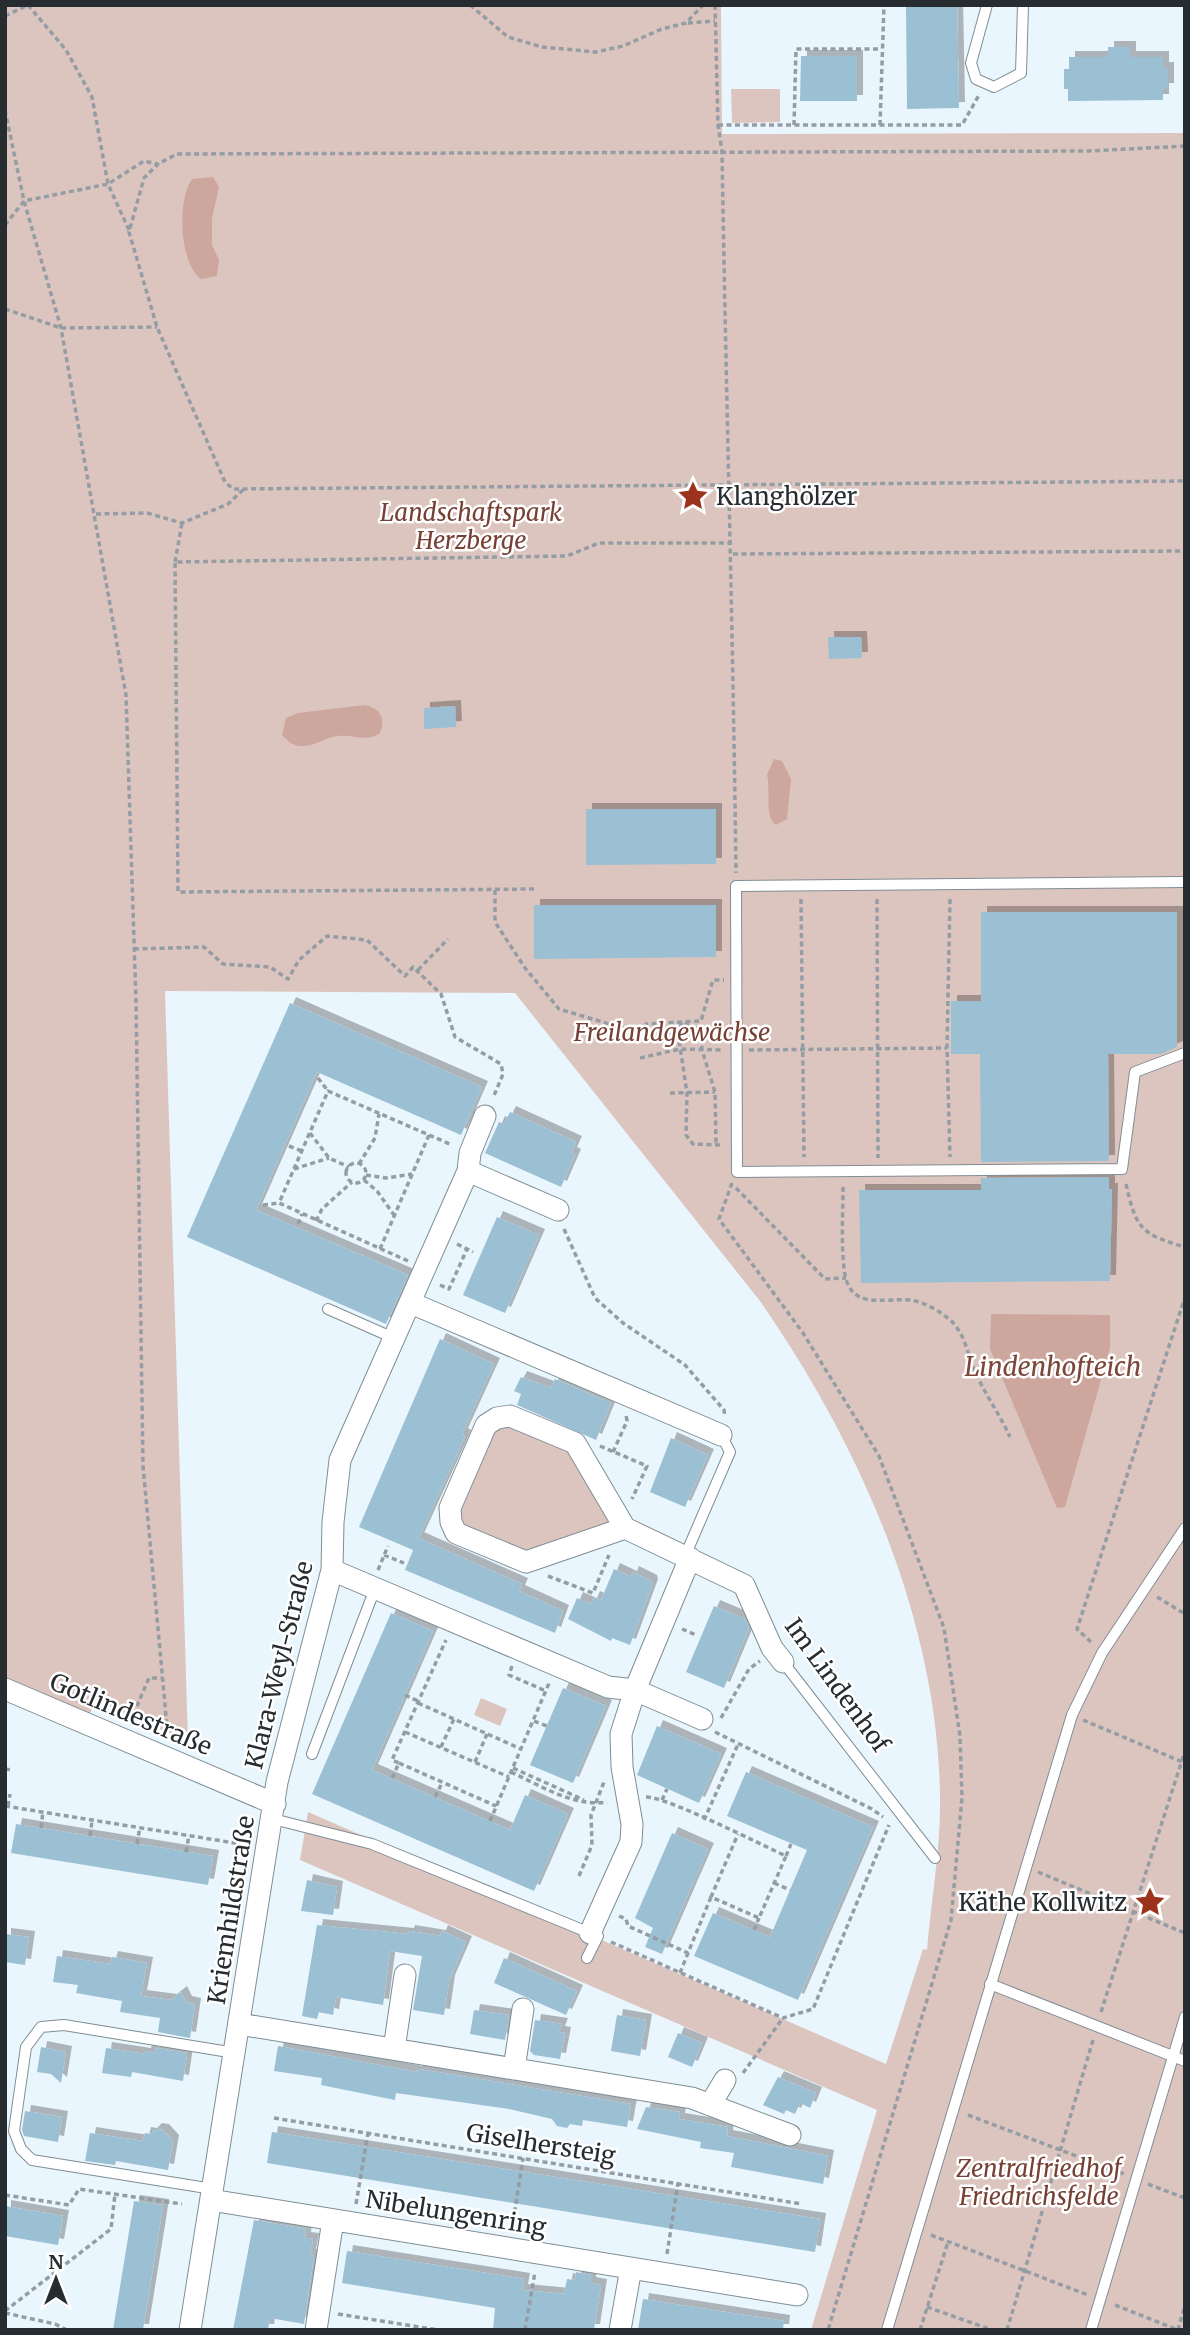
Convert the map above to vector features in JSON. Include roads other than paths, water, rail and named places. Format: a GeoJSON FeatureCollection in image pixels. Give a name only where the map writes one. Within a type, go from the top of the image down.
{"type":"FeatureCollection","features":[{"type":"Feature","properties":{"kind":"street","name":"Klara-Weyl-Straße"},"geometry":{"type":"LineString","coordinates":[[274,1812],[277,1782],[332,1570],[333,1521],[340,1460],[426,1269],[485,1116]]}},
{"type":"Feature","properties":{"kind":"street"},"geometry":{"type":"LineString","coordinates":[[469,1162],[558,1210]]}},
{"type":"Feature","properties":{"kind":"street"},"geometry":{"type":"LineString","coordinates":[[411,1303],[721,1435]]}},
{"type":"Feature","properties":{"kind":"street"},"geometry":{"type":"LineString","coordinates":[[510,1416],[575,1443],[622,1527],[526,1562],[456,1533],[451,1522],[450,1508],[486,1425],[497,1418],[510,1416]]}},
{"type":"Feature","properties":{"kind":"street","name":"Im Lindenhof"},"geometry":{"type":"LineString","coordinates":[[622,1527],[744,1585],[781,1660]]}},
{"type":"Feature","properties":{"kind":"street"},"geometry":{"type":"LineString","coordinates":[[594,1935],[601,1909],[631,1842],[619,1800],[621,1734],[635,1690],[687,1557]]}},
{"type":"Feature","properties":{"kind":"street"},"geometry":{"type":"LineString","coordinates":[[332,1570],[374,1585],[608,1687],[635,1690],[707,1725]]}},
{"type":"Feature","properties":{"kind":"street","name":"Gotlindestraße"},"geometry":{"type":"LineString","coordinates":[[5,1689],[274,1812]]}},
{"type":"Feature","properties":{"kind":"street","name":"Kriemhildstraße"},"geometry":{"type":"LineString","coordinates":[[190,2330],[274,1812]]}},
{"type":"Feature","properties":{"kind":"street"},"geometry":{"type":"LineString","coordinates":[[394,2049],[405,1976]]}},
{"type":"Feature","properties":{"kind":"street"},"geometry":{"type":"LineString","coordinates":[[514,2069],[523,2009]]}},
{"type":"Feature","properties":{"kind":"street","name":"Kriemhildstraße"},"geometry":{"type":"LineString","coordinates":[[239,2024],[692,2098],[790,2136]]}},
{"type":"Feature","properties":{"kind":"street"},"geometry":{"type":"LineString","coordinates":[[710,2105],[725,2080]]}},
{"type":"Feature","properties":{"kind":"street","name":"Nibelungenring"},"geometry":{"type":"LineString","coordinates":[[212,2195],[343,2221],[797,2295]]}},
{"type":"Feature","properties":{"kind":"street"},"geometry":{"type":"LineString","coordinates":[[317,2320],[343,2221]]}},
{"type":"Feature","properties":{"kind":"street"},"geometry":{"type":"LineString","coordinates":[[620,2330],[631,2268]]}},
{"type":"Feature","properties":{"kind":"lane"},"geometry":{"type":"LineString","coordinates":[[987,5],[971,63],[976,79],[994,87],[1021,73],[1023,5]]}},
{"type":"Feature","properties":{"kind":"lane"},"geometry":{"type":"LineString","coordinates":[[1185,882],[736,886],[737,1172],[1122,1169],[1135,1072],[1185,1053]]}},
{"type":"Feature","properties":{"kind":"lane"},"geometry":{"type":"LineString","coordinates":[[328,1309],[396,1339]]}},
{"type":"Feature","properties":{"kind":"lane"},"geometry":{"type":"LineString","coordinates":[[687,1557],[730,1452],[721,1435]]}},
{"type":"Feature","properties":{"kind":"lane"},"geometry":{"type":"LineString","coordinates":[[887,2330],[1072,1715],[1102,1653],[1185,1528]]}},
{"type":"Feature","properties":{"kind":"lane"},"geometry":{"type":"LineString","coordinates":[[312,1754],[374,1585]]}},
{"type":"Feature","properties":{"kind":"lane","name":"Im Lindenhof"},"geometry":{"type":"LineString","coordinates":[[781,1660],[935,1858]]}},
{"type":"Feature","properties":{"kind":"lane"},"geometry":{"type":"LineString","coordinates":[[274,1812],[372,1844],[594,1935],[587,1958]]}},
{"type":"Feature","properties":{"kind":"lane"},"geometry":{"type":"LineString","coordinates":[[990,1984],[1185,2061]]}},
{"type":"Feature","properties":{"kind":"lane"},"geometry":{"type":"LineString","coordinates":[[1091,2330],[1185,2017]]}},
{"type":"Feature","properties":{"kind":"lane"},"geometry":{"type":"LineString","coordinates":[[212,2195],[32,2160],[21,2149],[13,2131],[26,2048],[41,2027],[64,2025],[234,2053]]}},
{"type":"Feature","properties":{"kind":"water"},"geometry":{"type":"Polygon","coordinates":[[[213,177],[219,187],[212,218],[212,245],[219,260],[217,276],[201,279],[188,260],[182,216],[187,189],[192,179],[213,177]]]}},
{"type":"Feature","properties":{"kind":"water"},"geometry":{"type":"Polygon","coordinates":[[[365,705],[378,711],[382,718],[382,728],[375,736],[338,736],[300,746],[292,744],[282,735],[286,718],[298,713],[365,705]]]}},
{"type":"Feature","properties":{"kind":"water"},"geometry":{"type":"Polygon","coordinates":[[[774,759],[782,761],[791,779],[787,819],[776,825],[770,816],[767,775],[774,759]]]}},
{"type":"Feature","properties":{"kind":"water","name":"Lindenhofteich"},"geometry":{"type":"Polygon","coordinates":[[[991,1314],[1110,1315],[1110,1348],[1065,1507],[1057,1508],[990,1349],[991,1314]]]}},
{"type":"Feature","properties":{"kind":"place","name":"Klanghölzer"},"geometry":{"type":"Point","coordinates":[693,496]}},
{"type":"Feature","properties":{"kind":"place","name":"Käthe Kollwitz"},"geometry":{"type":"Point","coordinates":[1150,1902]}},
{"type":"Feature","properties":{"kind":"park label","name":"Landschaftspark Herzberge"},"geometry":{"type":"Point","coordinates":[471,526]}},
{"type":"Feature","properties":{"kind":"park label","name":"Freilandgewächse"},"geometry":{"type":"Point","coordinates":[672,1032]}},
{"type":"Feature","properties":{"kind":"park label","name":"Zentralfriedhof Friedrichsfelde"},"geometry":{"type":"Point","coordinates":[1039,2182]}}]}
